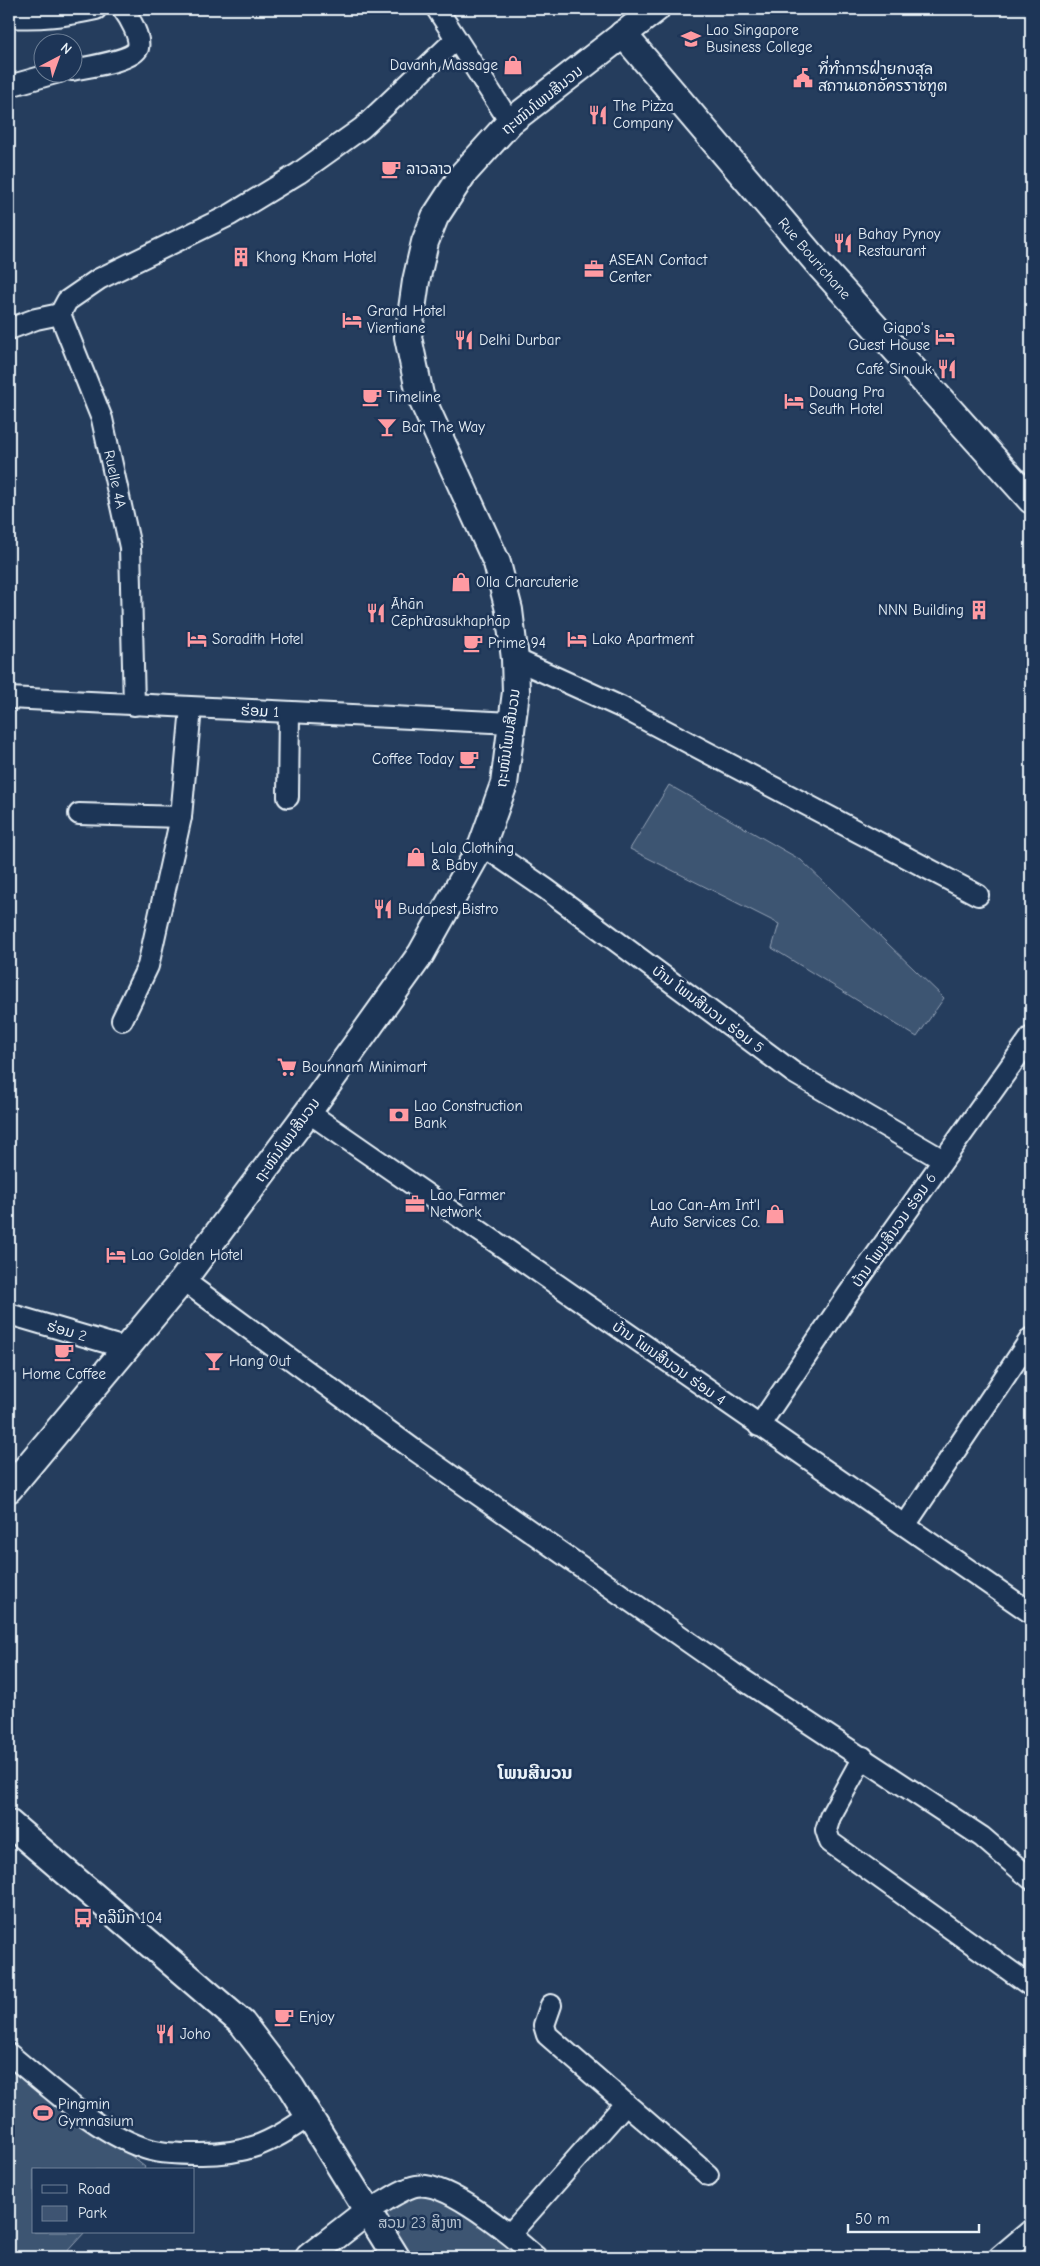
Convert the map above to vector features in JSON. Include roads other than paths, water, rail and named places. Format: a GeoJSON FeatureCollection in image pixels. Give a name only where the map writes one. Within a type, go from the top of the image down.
{"type":"FeatureCollection","features":[{"type":"Feature","properties":{"kind":"street"},"geometry":{"type":"LineString","coordinates":[[9,17],[37,19],[62,17],[96,9]]}},
{"type":"Feature","properties":{"kind":"street"},"geometry":{"type":"LineString","coordinates":[[82,68],[125,58],[134,54],[138,48],[138,39],[123,9]]}},
{"type":"Feature","properties":{"kind":"street"},"geometry":{"type":"LineString","coordinates":[[437,9],[510,122]]}},
{"type":"Feature","properties":{"kind":"street","name":"ຖະໜົນໂພນສີນວນ"},"geometry":{"type":"LineString","coordinates":[[9,1489],[183,1280],[308,1112],[420,954],[482,845],[504,784],[516,692],[515,659],[509,610],[497,563],[420,395],[408,337],[424,242],[435,217],[463,174],[510,122],[656,9]]}},
{"type":"Feature","properties":{"kind":"street","name":"Rue Bourichane"},"geometry":{"type":"LineString","coordinates":[[624,34],[822,268],[962,421],[1031,500]]}},
{"type":"Feature","properties":{"kind":"street"},"geometry":{"type":"LineString","coordinates":[[9,329],[36,319],[60,314],[67,301],[98,279],[230,215],[299,173],[362,128],[456,39]]}},
{"type":"Feature","properties":{"kind":"street"},"geometry":{"type":"LineString","coordinates":[[9,86],[32,79]]}},
{"type":"Feature","properties":{"kind":"street","name":"Ruelle 4A"},"geometry":{"type":"LineString","coordinates":[[60,314],[102,419],[130,546],[134,704]]}},
{"type":"Feature","properties":{"kind":"street"},"geometry":{"type":"LineString","coordinates":[[515,659],[621,707],[978,895]]}},
{"type":"Feature","properties":{"kind":"street","name":"ຮ່ອມ 1"},"geometry":{"type":"LineString","coordinates":[[9,698],[512,723]]}},
{"type":"Feature","properties":{"kind":"street"},"geometry":{"type":"LineString","coordinates":[[122,1020],[148,966],[181,817],[191,708]]}},
{"type":"Feature","properties":{"kind":"street"},"geometry":{"type":"LineString","coordinates":[[288,797],[289,713]]}},
{"type":"Feature","properties":{"kind":"street"},"geometry":{"type":"LineString","coordinates":[[79,814],[181,817]]}},
{"type":"Feature","properties":{"kind":"street","name":"ບ້ານ ໂພນສີນວນ ຮ່ອມ 5"},"geometry":{"type":"LineString","coordinates":[[482,845],[546,889],[794,1073],[943,1160]]}},
{"type":"Feature","properties":{"kind":"street","name":"ບ້ານ ໂພນສີນວນ ຮ່ອມ 6"},"geometry":{"type":"LineString","coordinates":[[759,1426],[1031,1036]]}},
{"type":"Feature","properties":{"kind":"street","name":"ບ້ານ ໂພນສີນວນ ຮ່ອມ 4"},"geometry":{"type":"LineString","coordinates":[[308,1112],[759,1426],[906,1524],[1031,1613]]}},
{"type":"Feature","properties":{"kind":"street"},"geometry":{"type":"LineString","coordinates":[[183,1280],[429,1460],[733,1673],[982,1837],[1031,1879]]}},
{"type":"Feature","properties":{"kind":"street","name":"ຮ່ອມ 2"},"geometry":{"type":"LineString","coordinates":[[9,1314],[125,1348]]}},
{"type":"Feature","properties":{"kind":"street"},"geometry":{"type":"LineString","coordinates":[[906,1524],[1031,1338]]}},
{"type":"Feature","properties":{"kind":"street"},"geometry":{"type":"LineString","coordinates":[[863,1757],[830,1818],[826,1830],[830,1842],[1031,1986]]}},
{"type":"Feature","properties":{"kind":"street"},"geometry":{"type":"LineString","coordinates":[[9,1823],[242,2023],[268,2055],[310,2116],[396,2257]]}},
{"type":"Feature","properties":{"kind":"street"},"geometry":{"type":"LineString","coordinates":[[551,2005],[544,2025],[547,2035],[708,2175]]}},
{"type":"Feature","properties":{"kind":"street"},"geometry":{"type":"LineString","coordinates":[[9,2054],[94,2121],[122,2138],[151,2150],[182,2154],[216,2154],[246,2150],[280,2137],[310,2116]]}},
{"type":"Feature","properties":{"kind":"street"},"geometry":{"type":"LineString","coordinates":[[510,2234],[625,2104]]}},
{"type":"Feature","properties":{"kind":"street"},"geometry":{"type":"LineString","coordinates":[[309,2257],[368,2211],[415,2186],[428,2186],[445,2191],[510,2234],[536,2257]]}},
{"type":"Feature","properties":{"kind":"street"},"geometry":{"type":"LineString","coordinates":[[999,2257],[1031,2230]]}},
{"type":"Feature","properties":{"kind":"place","name":"Lao Singapore Business College"},"geometry":{"type":"Point","coordinates":[691,39]}},
{"type":"Feature","properties":{"kind":"place","name":"Davanh Massage"},"geometry":{"type":"Point","coordinates":[513,65]}},
{"type":"Feature","properties":{"kind":"place","name":"ที่ทำการฝ่ายกงสุล สถานเอกอัครราชทูต"},"geometry":{"type":"Point","coordinates":[803,78]}},
{"type":"Feature","properties":{"kind":"place","name":"The Pizza Company"},"geometry":{"type":"Point","coordinates":[598,115]}},
{"type":"Feature","properties":{"kind":"place","name":"ລາວລາວ"},"geometry":{"type":"Point","coordinates":[391,169]}},
{"type":"Feature","properties":{"kind":"place","name":"Bahay Pynoy Restaurant"},"geometry":{"type":"Point","coordinates":[843,243]}},
{"type":"Feature","properties":{"kind":"place","name":"Khong Kham Hotel"},"geometry":{"type":"Point","coordinates":[241,257]}},
{"type":"Feature","properties":{"kind":"place","name":"ASEAN Contact Center"},"geometry":{"type":"Point","coordinates":[594,269]}},
{"type":"Feature","properties":{"kind":"place","name":"Grand Hotel Vientiane"},"geometry":{"type":"Point","coordinates":[352,320]}},
{"type":"Feature","properties":{"kind":"place","name":"Giapo's Guest House"},"geometry":{"type":"Point","coordinates":[945,337]}},
{"type":"Feature","properties":{"kind":"place","name":"Delhi Durbar"},"geometry":{"type":"Point","coordinates":[464,340]}},
{"type":"Feature","properties":{"kind":"place","name":"Café Sinouk"},"geometry":{"type":"Point","coordinates":[947,369]}},
{"type":"Feature","properties":{"kind":"place","name":"Timeline"},"geometry":{"type":"Point","coordinates":[372,397]}},
{"type":"Feature","properties":{"kind":"place","name":"Douang Pra Seuth Hotel"},"geometry":{"type":"Point","coordinates":[794,401]}},
{"type":"Feature","properties":{"kind":"place","name":"Bar The Way"},"geometry":{"type":"Point","coordinates":[387,427]}},
{"type":"Feature","properties":{"kind":"place","name":"Olla Charcuterie"},"geometry":{"type":"Point","coordinates":[461,582]}},
{"type":"Feature","properties":{"kind":"place","name":"NNN Building"},"geometry":{"type":"Point","coordinates":[979,610]}},
{"type":"Feature","properties":{"kind":"place","name":"Āhān Cēphư̄asukhaphāp"},"geometry":{"type":"Point","coordinates":[376,613]}},
{"type":"Feature","properties":{"kind":"place","name":"Soradith Hotel"},"geometry":{"type":"Point","coordinates":[197,639]}},
{"type":"Feature","properties":{"kind":"place","name":"Lako Apartment"},"geometry":{"type":"Point","coordinates":[577,639]}},
{"type":"Feature","properties":{"kind":"place","name":"Prime 94"},"geometry":{"type":"Point","coordinates":[473,643]}},
{"type":"Feature","properties":{"kind":"place","name":"Coffee Today"},"geometry":{"type":"Point","coordinates":[469,759]}},
{"type":"Feature","properties":{"kind":"place","name":"Lala Clothing & Baby"},"geometry":{"type":"Point","coordinates":[416,857]}},
{"type":"Feature","properties":{"kind":"place","name":"Budapest Bistro"},"geometry":{"type":"Point","coordinates":[383,909]}},
{"type":"Feature","properties":{"kind":"place","name":"Bounnam Minimart"},"geometry":{"type":"Point","coordinates":[287,1067]}},
{"type":"Feature","properties":{"kind":"place","name":"Lao Construction Bank"},"geometry":{"type":"Point","coordinates":[399,1115]}},
{"type":"Feature","properties":{"kind":"place","name":"Lao Farmer Network"},"geometry":{"type":"Point","coordinates":[415,1204]}},
{"type":"Feature","properties":{"kind":"place","name":"Lao Can-Am Int'l Auto Services Co."},"geometry":{"type":"Point","coordinates":[775,1214]}},
{"type":"Feature","properties":{"kind":"place","name":"Lao Golden Hotel"},"geometry":{"type":"Point","coordinates":[116,1255]}},
{"type":"Feature","properties":{"kind":"place","name":"Home Coffee"},"geometry":{"type":"Point","coordinates":[64,1352]}},
{"type":"Feature","properties":{"kind":"place","name":"Hang Out"},"geometry":{"type":"Point","coordinates":[214,1361]}},
{"type":"Feature","properties":{"kind":"place","name":"ຄລີນິກ 104"},"geometry":{"type":"Point","coordinates":[83,1918]}},
{"type":"Feature","properties":{"kind":"place","name":"Enjoy"},"geometry":{"type":"Point","coordinates":[284,2017]}},
{"type":"Feature","properties":{"kind":"place","name":"Joho"},"geometry":{"type":"Point","coordinates":[165,2034]}},
{"type":"Feature","properties":{"kind":"place","name":"Pingmin Gymnasium"},"geometry":{"type":"Point","coordinates":[43,2113]}},
{"type":"Feature","properties":{"kind":"district","name":"ໂພນສີນວນ"},"geometry":{"type":"Point","coordinates":[535,1773]}},
{"type":"Feature","properties":{"kind":"park label","name":"ສວນ 23 ສິງຫາ"},"geometry":{"type":"Point","coordinates":[420,2223]}}]}
